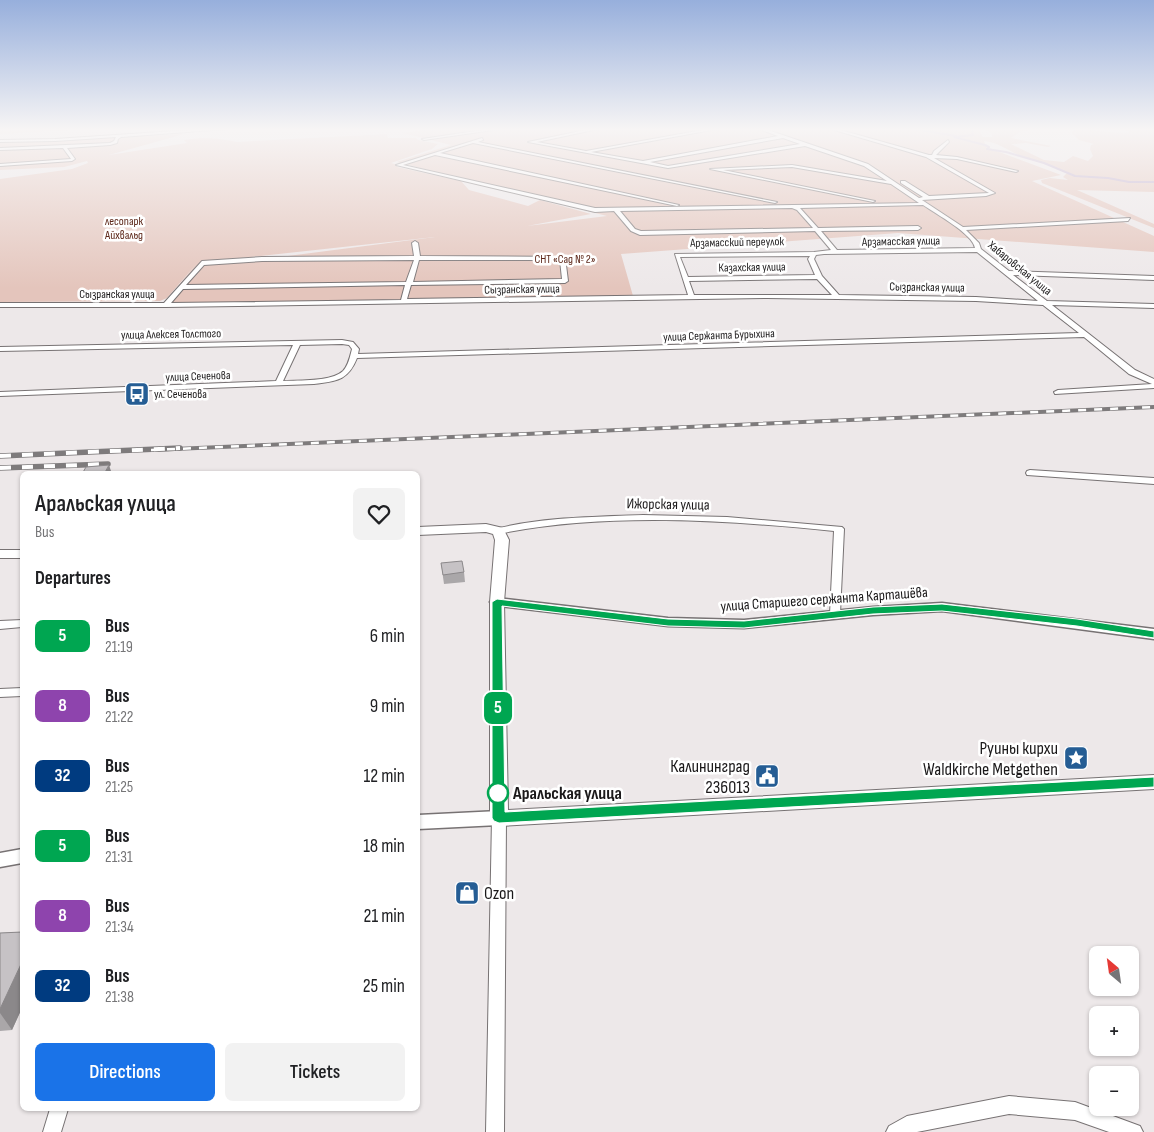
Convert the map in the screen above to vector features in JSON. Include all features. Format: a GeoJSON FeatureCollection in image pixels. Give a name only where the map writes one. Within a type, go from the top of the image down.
{"type":"FeatureCollection","features":[{"type":"Feature","properties":{"kind":"main road"},"geometry":{"type":"LineString","coordinates":[[420,531],[486,528],[498,531],[502,540],[497,602],[499,818],[1154,782]]}},
{"type":"Feature","properties":{"kind":"main road"},"geometry":{"type":"LineString","coordinates":[[0,554],[20,554]]}},
{"type":"Feature","properties":{"kind":"street"},"geometry":{"type":"LineString","coordinates":[[469,182],[583,209],[924,204]]}},
{"type":"Feature","properties":{"kind":"street"},"geometry":{"type":"LineString","coordinates":[[569,182],[694,208]]}},
{"type":"Feature","properties":{"kind":"street"},"geometry":{"type":"LineString","coordinates":[[673,182],[795,206],[836,252]]}},
{"type":"Feature","properties":{"kind":"street"},"geometry":{"type":"LineString","coordinates":[[778,182],[891,204]]}},
{"type":"Feature","properties":{"kind":"street"},"geometry":{"type":"LineString","coordinates":[[881,182],[893,184]]}},
{"type":"Feature","properties":{"kind":"street","name":"Хабаровская улица"},"geometry":{"type":"LineString","coordinates":[[890,182],[962,229],[976,244],[978,250],[1085,336],[1132,372],[1154,382]]}},
{"type":"Feature","properties":{"kind":"street"},"geometry":{"type":"LineString","coordinates":[[902,182],[928,198]]}},
{"type":"Feature","properties":{"kind":"street"},"geometry":{"type":"LineString","coordinates":[[917,199],[993,193],[973,182]]}},
{"type":"Feature","properties":{"kind":"street"},"geometry":{"type":"LineString","coordinates":[[616,210],[633,230],[640,233],[918,228]]}},
{"type":"Feature","properties":{"kind":"street"},"geometry":{"type":"LineString","coordinates":[[962,229],[1128,219]]}},
{"type":"Feature","properties":{"kind":"street"},"geometry":{"type":"LineString","coordinates":[[403,302],[417,258],[418,252],[415,243]]}},
{"type":"Feature","properties":{"kind":"street","name":"Арзамасская улица"},"geometry":{"type":"LineString","coordinates":[[814,254],[824,252],[978,250]]}},
{"type":"Feature","properties":{"kind":"street","name":"Арзамасский переулок"},"geometry":{"type":"LineString","coordinates":[[692,298],[677,254],[814,254]]}},
{"type":"Feature","properties":{"kind":"street"},"geometry":{"type":"LineString","coordinates":[[814,254],[811,259],[819,278],[837,297]]}},
{"type":"Feature","properties":{"kind":"street"},"geometry":{"type":"LineString","coordinates":[[166,305],[198,266],[202,263],[216,261],[278,258],[560,258],[564,260],[565,279],[558,282],[182,287]]}},
{"type":"Feature","properties":{"kind":"street"},"geometry":{"type":"LineString","coordinates":[[1006,273],[1154,278]]}},
{"type":"Feature","properties":{"kind":"street","name":"Казахская улица"},"geometry":{"type":"LineString","coordinates":[[685,279],[819,278]]}},
{"type":"Feature","properties":{"kind":"street","name":"Сызранская улица"},"geometry":{"type":"LineString","coordinates":[[0,305],[166,305],[837,297],[976,299],[1154,306]]}},
{"type":"Feature","properties":{"kind":"street","name":"улица Сержанта Бурыхина"},"geometry":{"type":"LineString","coordinates":[[354,356],[1085,336]]}},
{"type":"Feature","properties":{"kind":"street","name":"улица Алексея Толстого"},"geometry":{"type":"LineString","coordinates":[[0,349],[342,342],[351,343],[356,349],[354,356]]}},
{"type":"Feature","properties":{"kind":"street"},"geometry":{"type":"LineString","coordinates":[[278,384],[297,343]]}},
{"type":"Feature","properties":{"kind":"street","name":"улица Сеченова"},"geometry":{"type":"LineString","coordinates":[[0,394],[314,382],[346,374],[350,369],[354,356]]}},
{"type":"Feature","properties":{"kind":"street"},"geometry":{"type":"LineString","coordinates":[[1058,392],[1154,386]]}},
{"type":"Feature","properties":{"kind":"street"},"geometry":{"type":"LineString","coordinates":[[1030,473],[1154,481]]}},
{"type":"Feature","properties":{"kind":"street","name":"Ижорская улица"},"geometry":{"type":"LineString","coordinates":[[498,531],[533,523],[654,518],[760,521],[839,529],[835,614]]}},
{"type":"Feature","properties":{"kind":"street","name":"улица Старшего сержанта Карташёва"},"geometry":{"type":"LineString","coordinates":[[497,602],[668,622],[744,624],[835,614],[942,607],[1154,634]]}},
{"type":"Feature","properties":{"kind":"street"},"geometry":{"type":"LineString","coordinates":[[0,625],[20,624]]}},
{"type":"Feature","properties":{"kind":"street"},"geometry":{"type":"LineString","coordinates":[[0,693],[20,692]]}},
{"type":"Feature","properties":{"kind":"street"},"geometry":{"type":"LineString","coordinates":[[420,822],[499,818],[495,1132]]}},
{"type":"Feature","properties":{"kind":"street"},"geometry":{"type":"LineString","coordinates":[[0,860],[20,856]]}},
{"type":"Feature","properties":{"kind":"street"},"geometry":{"type":"LineString","coordinates":[[895,1132],[906,1125],[1009,1105],[1075,1111],[1134,1132]]}},
{"type":"Feature","properties":{"kind":"street"},"geometry":{"type":"LineString","coordinates":[[52,1132],[59,1111]]}},
{"type":"Feature","properties":{"kind":"green space"},"geometry":{"type":"Polygon","coordinates":[[[0,182],[462,182],[469,190],[528,206],[540,200],[591,214],[527,226],[607,216],[474,182],[1034,182],[1154,236],[1154,252],[898,233],[621,254],[633,296],[164,303],[198,262],[167,298],[160,301],[0,302],[0,182]],[[435,237],[205,262],[280,257],[435,237]]]}},
{"type":"Feature","properties":{"kind":"green space"},"geometry":{"type":"Polygon","coordinates":[[[1154,182],[1154,192],[1077,190],[1154,224],[1154,228],[1042,183],[1154,182]]]}},
{"type":"Feature","properties":{"kind":"building"},"geometry":{"type":"Polygon","coordinates":[[[109,465],[106,471],[84,471],[86,467],[109,465]]]}},
{"type":"Feature","properties":{"kind":"building"},"geometry":{"type":"Polygon","coordinates":[[[462,561],[464,572],[443,575],[441,563],[462,561]]]}},
{"type":"Feature","properties":{"kind":"building"},"geometry":{"type":"Polygon","coordinates":[[[20,932],[20,966],[0,1009],[0,933],[20,932]]]}},
{"type":"Feature","properties":{"kind":"waterway"},"geometry":{"type":"LineString","coordinates":[[1128,182],[1154,182]]}},
{"type":"Feature","properties":{"kind":"railway"},"geometry":{"type":"LineString","coordinates":[[151,450],[1154,407]]}},
{"type":"Feature","properties":{"kind":"railway"},"geometry":{"type":"LineString","coordinates":[[0,456],[180,448]]}},
{"type":"Feature","properties":{"kind":"railway"},"geometry":{"type":"LineString","coordinates":[[0,468],[108,464]]}},
{"type":"Feature","properties":{"kind":"bus line","name":"5"},"geometry":{"type":"LineString","coordinates":[[1154,634],[942,607],[835,614],[744,624],[668,622],[497,602],[499,818],[1154,782]]}},
{"type":"Feature","properties":{"kind":"place","name":"ул. Сеченова"},"geometry":{"type":"Point","coordinates":[137,394]}},
{"type":"Feature","properties":{"kind":"place","name":"Руины кирхи Waldkirche Metgethen"},"geometry":{"type":"Point","coordinates":[1076,758]}},
{"type":"Feature","properties":{"kind":"place","name":"Калининград 236013"},"geometry":{"type":"Point","coordinates":[767,776]}},
{"type":"Feature","properties":{"kind":"place","name":"Аральская улица"},"geometry":{"type":"Point","coordinates":[498,793]}},
{"type":"Feature","properties":{"kind":"place","name":"Ozon"},"geometry":{"type":"Point","coordinates":[467,893]}},
{"type":"Feature","properties":{"kind":"park label","name":"лесопарк Айхвальд"},"geometry":{"type":"Point","coordinates":[124,228]}},
{"type":"Feature","properties":{"kind":"park label","name":"СНТ «Сад № 2»"},"geometry":{"type":"Point","coordinates":[565,259]}}]}
